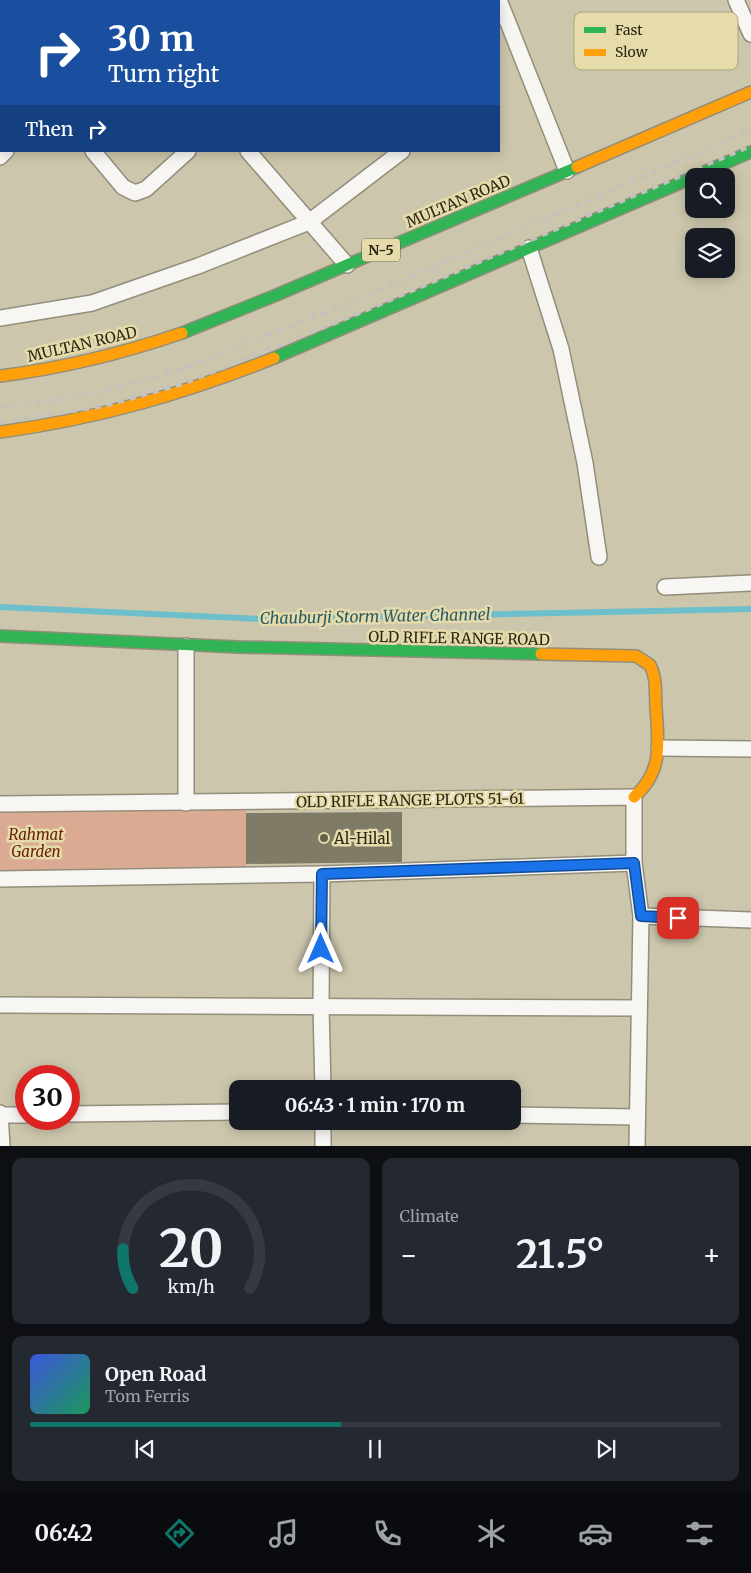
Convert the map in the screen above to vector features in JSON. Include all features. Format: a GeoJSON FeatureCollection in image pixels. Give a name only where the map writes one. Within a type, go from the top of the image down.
{"type":"FeatureCollection","features":[{"type":"Feature","properties":{"kind":"main road","name":"MULTAN ROAD"},"geometry":{"type":"LineString","coordinates":[[0,376],[63,367],[146,344],[233,314],[751,92]]}},
{"type":"Feature","properties":{"kind":"main road"},"geometry":{"type":"LineString","coordinates":[[715,168],[751,152]]}},
{"type":"Feature","properties":{"kind":"main road"},"geometry":{"type":"LineString","coordinates":[[0,432],[95,416],[171,396],[285,355],[685,181]]}},
{"type":"Feature","properties":{"kind":"main road","name":"OLD RIFLE RANGE ROAD"},"geometry":{"type":"LineString","coordinates":[[0,636],[288,650],[636,656],[646,660],[655,676],[659,748]]}},
{"type":"Feature","properties":{"kind":"main road"},"geometry":{"type":"LineString","coordinates":[[634,797],[649,783],[655,768],[659,748]]}},
{"type":"Feature","properties":{"kind":"street"},"geometry":{"type":"LineString","coordinates":[[736,0],[751,34]]}},
{"type":"Feature","properties":{"kind":"street"},"geometry":{"type":"LineString","coordinates":[[500,2],[568,171]]}},
{"type":"Feature","properties":{"kind":"street"},"geometry":{"type":"LineString","coordinates":[[93,152],[123,187],[135,193],[146,188],[187,152]]}},
{"type":"Feature","properties":{"kind":"street"},"geometry":{"type":"LineString","coordinates":[[249,152],[347,265]]}},
{"type":"Feature","properties":{"kind":"street"},"geometry":{"type":"LineString","coordinates":[[0,318],[92,303],[198,266],[309,222],[401,152]]}},
{"type":"Feature","properties":{"kind":"street"},"geometry":{"type":"LineString","coordinates":[[528,248],[561,349],[585,463],[599,557]]}},
{"type":"Feature","properties":{"kind":"street"},"geometry":{"type":"LineString","coordinates":[[665,587],[751,583]]}},
{"type":"Feature","properties":{"kind":"street"},"geometry":{"type":"LineString","coordinates":[[186,646],[186,803]]}},
{"type":"Feature","properties":{"kind":"street"},"geometry":{"type":"LineString","coordinates":[[659,748],[751,749]]}},
{"type":"Feature","properties":{"kind":"street"},"geometry":{"type":"LineString","coordinates":[[634,797],[634,863],[641,916],[637,1146]]}},
{"type":"Feature","properties":{"kind":"street","name":"OLD RIFLE RANGE PLOTS 51-61"},"geometry":{"type":"LineString","coordinates":[[0,804],[634,797]]}},
{"type":"Feature","properties":{"kind":"street"},"geometry":{"type":"LineString","coordinates":[[0,879],[322,874],[634,863]]}},
{"type":"Feature","properties":{"kind":"street"},"geometry":{"type":"LineString","coordinates":[[322,874],[322,1080]]}},
{"type":"Feature","properties":{"kind":"street"},"geometry":{"type":"LineString","coordinates":[[641,916],[751,920]]}},
{"type":"Feature","properties":{"kind":"street"},"geometry":{"type":"LineString","coordinates":[[0,1005],[638,1008]]}},
{"type":"Feature","properties":{"kind":"street"},"geometry":{"type":"LineString","coordinates":[[80,1114],[229,1112]]}},
{"type":"Feature","properties":{"kind":"street"},"geometry":{"type":"LineString","coordinates":[[2,1146],[0,1114],[15,1115]]}},
{"type":"Feature","properties":{"kind":"street"},"geometry":{"type":"LineString","coordinates":[[521,1115],[637,1117]]}},
{"type":"Feature","properties":{"kind":"street"},"geometry":{"type":"LineString","coordinates":[[323,1130],[323,1146]]}},
{"type":"Feature","properties":{"kind":"green space","name":"Rahmat Garden"},"geometry":{"type":"Polygon","coordinates":[[[0,807],[246,807],[246,876],[0,879],[0,807]]]}},
{"type":"Feature","properties":{"kind":"building","name":"Al-Hilal"},"geometry":{"type":"Polygon","coordinates":[[[402,812],[402,862],[246,864],[246,813],[402,812]]]}},
{"type":"Feature","properties":{"kind":"waterway","name":"Chauburji Storm Water Channel"},"geometry":{"type":"LineString","coordinates":[[0,607],[261,619],[751,609]]}},
{"type":"Feature","properties":{"kind":"railway"},"geometry":{"type":"LineString","coordinates":[[0,407],[17,406],[100,392],[180,370],[366,296],[751,130]]}},
{"type":"Feature","properties":{"kind":"railway"},"geometry":{"type":"LineString","coordinates":[[0,422],[105,406],[183,384],[367,310],[751,146]]}},
{"type":"Feature","properties":{"kind":"traffic: fast"},"geometry":{"type":"LineString","coordinates":[[714,168],[751,152]]}},
{"type":"Feature","properties":{"kind":"traffic: fast"},"geometry":{"type":"LineString","coordinates":[[182,333],[274,296],[577,167]]}},
{"type":"Feature","properties":{"kind":"traffic: fast"},"geometry":{"type":"LineString","coordinates":[[274,358],[685,181]]}},
{"type":"Feature","properties":{"kind":"traffic: fast"},"geometry":{"type":"LineString","coordinates":[[0,636],[238,647],[541,654]]}},
{"type":"Feature","properties":{"kind":"traffic: slow"},"geometry":{"type":"LineString","coordinates":[[577,167],[751,92]]}},
{"type":"Feature","properties":{"kind":"traffic: slow"},"geometry":{"type":"LineString","coordinates":[[0,376],[47,369],[92,359],[182,333]]}},
{"type":"Feature","properties":{"kind":"traffic: slow"},"geometry":{"type":"LineString","coordinates":[[0,432],[71,420],[139,404],[206,383],[274,358]]}},
{"type":"Feature","properties":{"kind":"traffic: slow"},"geometry":{"type":"LineString","coordinates":[[541,654],[636,656],[650,665],[655,685],[658,732],[657,755],[650,777],[644,787],[634,797]]}},
{"type":"Feature","properties":{"kind":"place","name":"Al-Hilal"},"geometry":{"type":"Point","coordinates":[324,838]}},
{"type":"Feature","properties":{"kind":"route"},"geometry":{"type":"LineString","coordinates":[[321,949],[322,874],[634,863],[641,916],[678,918]]}}]}
